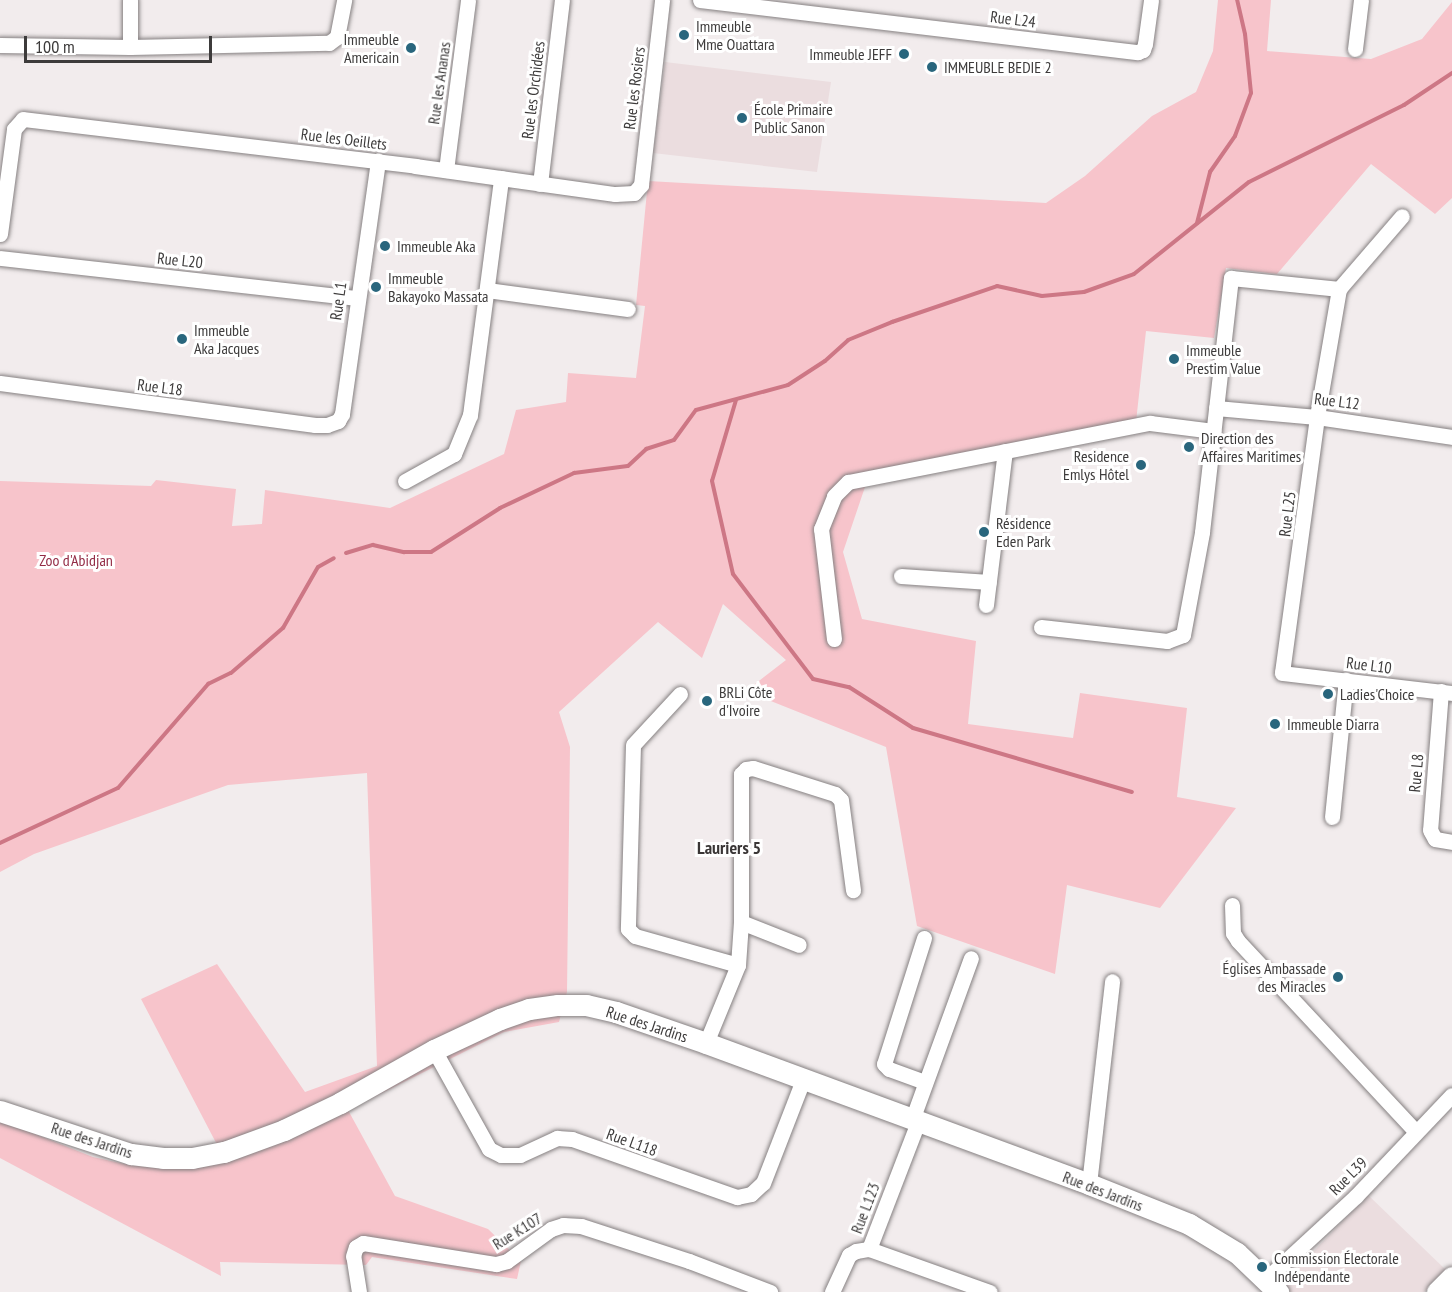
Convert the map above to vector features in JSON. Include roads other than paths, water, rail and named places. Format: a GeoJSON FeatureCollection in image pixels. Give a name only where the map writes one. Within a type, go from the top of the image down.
{"type":"FeatureCollection","features":[{"type":"Feature","properties":{"kind":"main road","name":"Rue des Jardins"},"geometry":{"type":"LineString","coordinates":[[0,1111],[131,1154],[163,1158],[192,1158],[250,1145],[284,1130],[340,1103],[434,1050],[500,1019],[529,1009],[558,1005],[586,1005],[616,1012],[706,1043],[1089,1184],[1189,1224],[1237,1252],[1272,1286]]}},
{"type":"Feature","properties":{"kind":"main road"},"geometry":{"type":"LineString","coordinates":[[1437,1292],[1452,1277]]}},
{"type":"Feature","properties":{"kind":"street"},"geometry":{"type":"LineString","coordinates":[[130,0],[130,46]]}},
{"type":"Feature","properties":{"kind":"street"},"geometry":{"type":"LineString","coordinates":[[0,45],[329,43],[337,37],[344,0]]}},
{"type":"Feature","properties":{"kind":"street","name":"Rue les Ananas"},"geometry":{"type":"LineString","coordinates":[[446,170],[468,0]]}},
{"type":"Feature","properties":{"kind":"street","name":"Rue les Orchidées"},"geometry":{"type":"LineString","coordinates":[[540,184],[562,0]]}},
{"type":"Feature","properties":{"kind":"street","name":"Rue les Rosiers"},"geometry":{"type":"LineString","coordinates":[[642,180],[663,0]]}},
{"type":"Feature","properties":{"kind":"street","name":"Rue L24"},"geometry":{"type":"LineString","coordinates":[[700,0],[797,5],[1138,52],[1143,50],[1151,0]]}},
{"type":"Feature","properties":{"kind":"street"},"geometry":{"type":"LineString","coordinates":[[1355,49],[1361,0]]}},
{"type":"Feature","properties":{"kind":"street","name":"Rue les Oeillets"},"geometry":{"type":"LineString","coordinates":[[0,234],[14,129],[23,119],[378,161],[626,195],[637,191],[642,180]]}},
{"type":"Feature","properties":{"kind":"street","name":"Rue L1"},"geometry":{"type":"LineString","coordinates":[[315,425],[332,424],[340,417],[378,161]]}},
{"type":"Feature","properties":{"kind":"street"},"geometry":{"type":"LineString","coordinates":[[405,481],[454,454],[470,415],[501,178]]}},
{"type":"Feature","properties":{"kind":"street"},"geometry":{"type":"LineString","coordinates":[[1041,627],[1167,641],[1183,635],[1202,532],[1231,278],[1339,289],[1402,216]]}},
{"type":"Feature","properties":{"kind":"street","name":"Rue L20"},"geometry":{"type":"LineString","coordinates":[[0,258],[357,298]]}},
{"type":"Feature","properties":{"kind":"street","name":"Rue L25"},"geometry":{"type":"LineString","coordinates":[[1282,673],[1317,417],[1339,289]]}},
{"type":"Feature","properties":{"kind":"street"},"geometry":{"type":"LineString","coordinates":[[487,290],[628,309]]}},
{"type":"Feature","properties":{"kind":"street","name":"Rue L18"},"geometry":{"type":"LineString","coordinates":[[0,383],[315,425]]}},
{"type":"Feature","properties":{"kind":"street","name":"Rue L12"},"geometry":{"type":"LineString","coordinates":[[1216,408],[1317,417],[1452,437]]}},
{"type":"Feature","properties":{"kind":"street"},"geometry":{"type":"LineString","coordinates":[[834,639],[821,529],[834,496],[848,482],[1150,423],[1213,431]]}},
{"type":"Feature","properties":{"kind":"street"},"geometry":{"type":"LineString","coordinates":[[986,605],[1005,451]]}},
{"type":"Feature","properties":{"kind":"street"},"geometry":{"type":"LineString","coordinates":[[901,576],[989,582]]}},
{"type":"Feature","properties":{"kind":"street","name":"Rue L10"},"geometry":{"type":"LineString","coordinates":[[1282,673],[1447,692]]}},
{"type":"Feature","properties":{"kind":"street"},"geometry":{"type":"LineString","coordinates":[[1332,817],[1346,680]]}},
{"type":"Feature","properties":{"kind":"street","name":"Rue L8"},"geometry":{"type":"LineString","coordinates":[[1447,692],[1430,830],[1435,839],[1452,842]]}},
{"type":"Feature","properties":{"kind":"street"},"geometry":{"type":"LineString","coordinates":[[680,694],[633,745],[628,929],[635,936],[738,965]]}},
{"type":"Feature","properties":{"kind":"street"},"geometry":{"type":"LineString","coordinates":[[706,1043],[738,965],[741,922],[741,774],[753,768],[835,794],[842,800],[853,890]]}},
{"type":"Feature","properties":{"kind":"street"},"geometry":{"type":"LineString","coordinates":[[1232,905],[1231,920],[1238,941],[1416,1132]]}},
{"type":"Feature","properties":{"kind":"street"},"geometry":{"type":"LineString","coordinates":[[741,922],[799,945]]}},
{"type":"Feature","properties":{"kind":"street"},"geometry":{"type":"LineString","coordinates":[[924,938],[885,1056],[885,1065],[889,1069],[925,1082]]}},
{"type":"Feature","properties":{"kind":"street","name":"Rue L123"},"geometry":{"type":"LineString","coordinates":[[832,1292],[849,1256],[856,1251],[869,1249],[915,1121],[925,1082],[971,958]]}},
{"type":"Feature","properties":{"kind":"street"},"geometry":{"type":"LineString","coordinates":[[1089,1184],[1112,981]]}},
{"type":"Feature","properties":{"kind":"street","name":"Rue L118"},"geometry":{"type":"LineString","coordinates":[[434,1050],[489,1149],[501,1155],[520,1155],[557,1138],[572,1139],[737,1197],[751,1194],[763,1183],[803,1080]]}},
{"type":"Feature","properties":{"kind":"street","name":"Rue L39"},"geometry":{"type":"LineString","coordinates":[[1272,1286],[1452,1095]]}},
{"type":"Feature","properties":{"kind":"street","name":"Rue K107"},"geometry":{"type":"LineString","coordinates":[[359,1292],[353,1256],[356,1247],[363,1243],[496,1264],[507,1261],[551,1229],[564,1226],[592,1230],[689,1261],[770,1292]]}},
{"type":"Feature","properties":{"kind":"street"},"geometry":{"type":"LineString","coordinates":[[869,1249],[990,1292]]}},
{"type":"Feature","properties":{"kind":"waterway"},"geometry":{"type":"LineString","coordinates":[[1197,223],[1210,172],[1235,136],[1251,93],[1245,34],[1237,0]]}},
{"type":"Feature","properties":{"kind":"waterway"},"geometry":{"type":"LineString","coordinates":[[346,553],[373,545],[404,552],[431,552],[500,508],[574,473],[628,466],[646,449],[674,440],[696,410],[788,385],[825,361],[848,340],[892,322],[997,286],[1042,296],[1084,292],[1134,274],[1249,182],[1404,105],[1452,73]]}},
{"type":"Feature","properties":{"kind":"waterway"},"geometry":{"type":"LineString","coordinates":[[736,400],[712,481],[733,574],[813,679],[849,687],[913,728],[1132,792]]}},
{"type":"Feature","properties":{"kind":"waterway"},"geometry":{"type":"LineString","coordinates":[[0,843],[118,788],[208,684],[231,673],[283,628],[318,567],[334,558]]}},
{"type":"Feature","properties":{"kind":"place","name":"Immeuble Mme Ouattara"},"geometry":{"type":"Point","coordinates":[684,35]}},
{"type":"Feature","properties":{"kind":"place","name":"Immeuble Americain"},"geometry":{"type":"Point","coordinates":[411,48]}},
{"type":"Feature","properties":{"kind":"place","name":"Immeuble JEFF"},"geometry":{"type":"Point","coordinates":[904,54]}},
{"type":"Feature","properties":{"kind":"place","name":"IMMEUBLE BEDIE 2"},"geometry":{"type":"Point","coordinates":[932,67]}},
{"type":"Feature","properties":{"kind":"place","name":"École Primaire Public Sanon"},"geometry":{"type":"Point","coordinates":[742,118]}},
{"type":"Feature","properties":{"kind":"place","name":"Immeuble Aka"},"geometry":{"type":"Point","coordinates":[385,246]}},
{"type":"Feature","properties":{"kind":"place","name":"Immeuble Bakayoko Massata"},"geometry":{"type":"Point","coordinates":[376,287]}},
{"type":"Feature","properties":{"kind":"place","name":"Immeuble Aka Jacques"},"geometry":{"type":"Point","coordinates":[182,339]}},
{"type":"Feature","properties":{"kind":"place","name":"Immeuble Prestim Value"},"geometry":{"type":"Point","coordinates":[1174,359]}},
{"type":"Feature","properties":{"kind":"place","name":"Direction des Affaires Maritimes"},"geometry":{"type":"Point","coordinates":[1189,447]}},
{"type":"Feature","properties":{"kind":"place","name":"Residence Emlys Hôtel"},"geometry":{"type":"Point","coordinates":[1141,465]}},
{"type":"Feature","properties":{"kind":"place","name":"Résidence Eden Park"},"geometry":{"type":"Point","coordinates":[984,532]}},
{"type":"Feature","properties":{"kind":"place","name":"Ladies'Choice"},"geometry":{"type":"Point","coordinates":[1328,694]}},
{"type":"Feature","properties":{"kind":"place","name":"BRLi Côte d'Ivoire"},"geometry":{"type":"Point","coordinates":[707,701]}},
{"type":"Feature","properties":{"kind":"place","name":"Immeuble Diarra"},"geometry":{"type":"Point","coordinates":[1275,724]}},
{"type":"Feature","properties":{"kind":"place","name":"Églises Ambassade des Miracles"},"geometry":{"type":"Point","coordinates":[1338,977]}},
{"type":"Feature","properties":{"kind":"place","name":"Commission Électorale Indépendante"},"geometry":{"type":"Point","coordinates":[1262,1267]}},
{"type":"Feature","properties":{"kind":"district","name":"Lauriers 5"},"geometry":{"type":"Point","coordinates":[729,848]}},
{"type":"Feature","properties":{"kind":"park label","name":"Zoo d'Abidjan"},"geometry":{"type":"Point","coordinates":[76,560]}}]}
